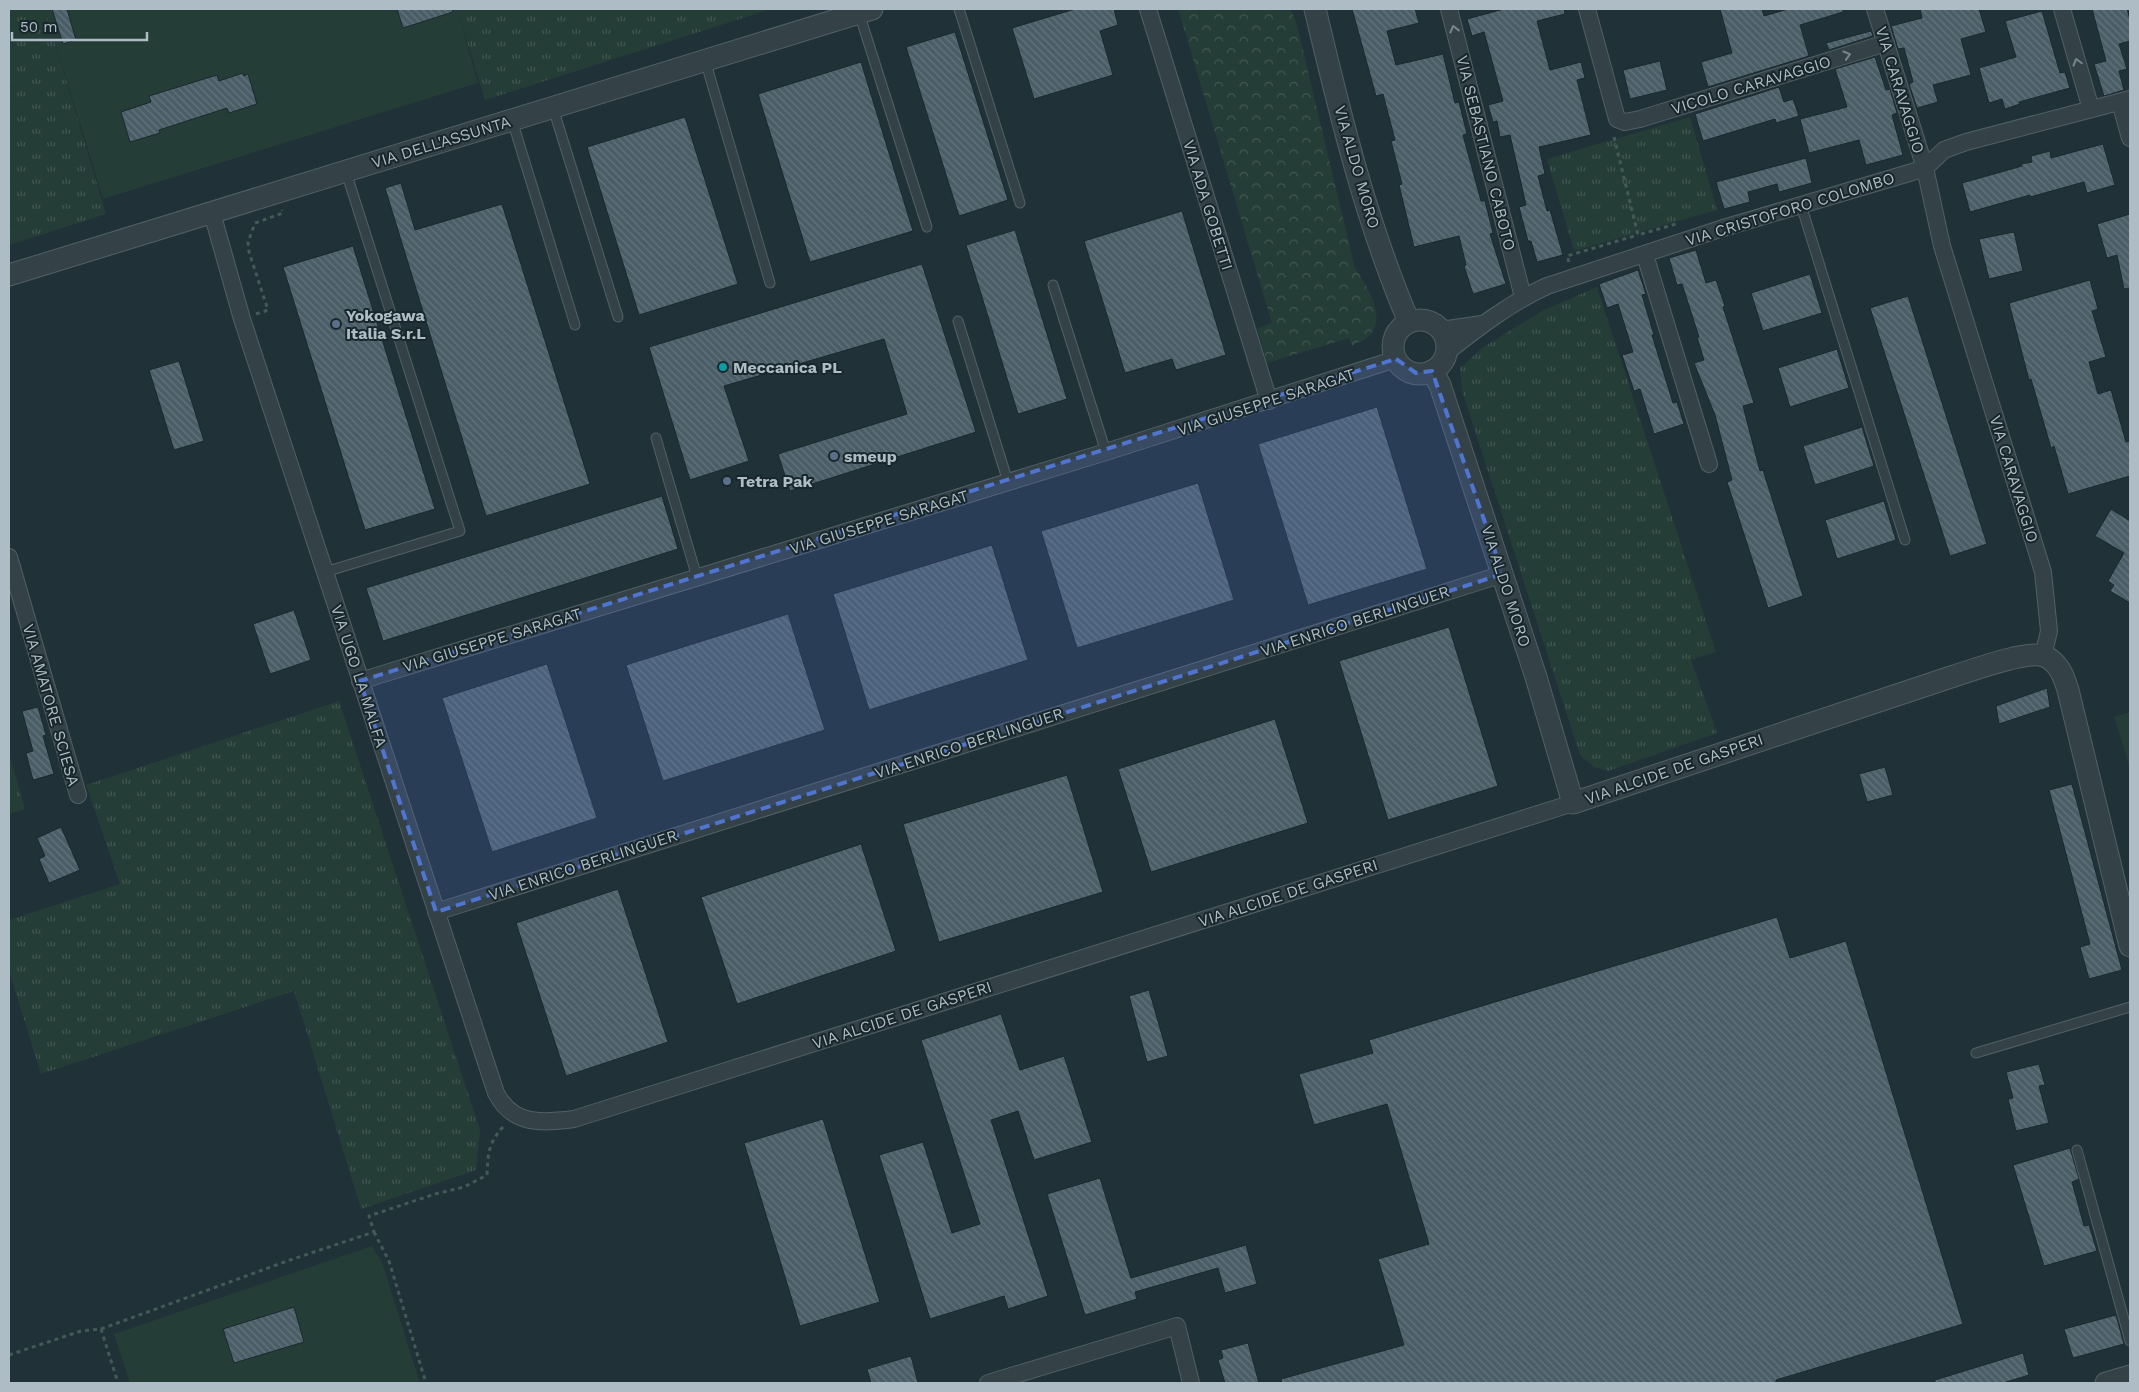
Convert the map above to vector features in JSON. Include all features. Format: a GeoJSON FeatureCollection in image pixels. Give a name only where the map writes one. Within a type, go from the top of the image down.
{"type":"FeatureCollection","features":[{"type":"Feature","properties":{"kind":"street","name":"VIA ADA GOBETTI"},"geometry":{"type":"LineString","coordinates":[[1148,9],[1269,401]]}},
{"type":"Feature","properties":{"kind":"street","name":"VIA ALDO MORO"},"geometry":{"type":"LineString","coordinates":[[1315,9],[1354,160],[1384,262],[1409,322]]}},
{"type":"Feature","properties":{"kind":"street","name":"VIA SEBASTIANO CABOTO"},"geometry":{"type":"LineString","coordinates":[[1449,9],[1523,297]]}},
{"type":"Feature","properties":{"kind":"street"},"geometry":{"type":"LineString","coordinates":[[1587,9],[1616,119]]}},
{"type":"Feature","properties":{"kind":"street","name":"VIA CARAVAGGIO"},"geometry":{"type":"LineString","coordinates":[[1875,9],[1924,168],[1942,246],[2043,572],[2049,631],[2043,656]]}},
{"type":"Feature","properties":{"kind":"street"},"geometry":{"type":"LineString","coordinates":[[2062,9],[2091,109]]}},
{"type":"Feature","properties":{"kind":"street","name":"VIA DELL'ASSUNTA"},"geometry":{"type":"LineString","coordinates":[[9,275],[866,11]]}},
{"type":"Feature","properties":{"kind":"street","name":"VICOLO CARAVAGGIO"},"geometry":{"type":"LineString","coordinates":[[1616,119],[1625,122],[1640,119],[1886,44]]}},
{"type":"Feature","properties":{"kind":"street"},"geometry":{"type":"LineString","coordinates":[[2125,100],[2130,138]]}},
{"type":"Feature","properties":{"kind":"street","name":"VIA CRISTOFORO COLOMBO"},"geometry":{"type":"LineString","coordinates":[[1447,352],[1482,324],[1523,297],[1573,277],[1720,229],[1924,168],[1939,153],[1953,147],[2125,100]]}},
{"type":"Feature","properties":{"kind":"street","name":"VIA UGO LA MALFA"},"geometry":{"type":"LineString","coordinates":[[212,213],[242,319],[496,1093],[502,1105],[524,1118]]}},
{"type":"Feature","properties":{"kind":"street"},"geometry":{"type":"LineString","coordinates":[[1645,255],[1710,464]]}},
{"type":"Feature","properties":{"kind":"street"},"geometry":{"type":"LineString","coordinates":[[1426,320],[1441,330],[1447,344],[1447,352],[1439,366],[1432,371],[1416,373],[1401,366],[1396,359],[1394,351],[1396,334],[1409,322],[1426,320]]}},
{"type":"Feature","properties":{"kind":"street","name":"VIA CRISTOFORO COLOMBO"},"geometry":{"type":"LineString","coordinates":[[1441,330],[1482,324]]}},
{"type":"Feature","properties":{"kind":"street","name":"VIA GIUSEPPE SARAGAT"},"geometry":{"type":"LineString","coordinates":[[360,681],[1106,452],[1396,359]]}},
{"type":"Feature","properties":{"kind":"street","name":"VIA ALDO MORO"},"geometry":{"type":"LineString","coordinates":[[1432,371],[1440,385],[1503,574],[1574,803]]}},
{"type":"Feature","properties":{"kind":"street","name":"VIA AMATORE SCIESA"},"geometry":{"type":"LineString","coordinates":[[9,556],[78,795]]}},
{"type":"Feature","properties":{"kind":"street","name":"VIA ENRICO BERLINGUER"},"geometry":{"type":"LineString","coordinates":[[436,912],[1503,574]]}},
{"type":"Feature","properties":{"kind":"street"},"geometry":{"type":"LineString","coordinates":[[2043,656],[2055,664],[2065,680],[2130,946]]}},
{"type":"Feature","properties":{"kind":"street","name":"VIA ALCIDE DE GASPERI"},"geometry":{"type":"LineString","coordinates":[[524,1118],[574,1119],[1574,803],[1954,676],[2018,658],[2043,656]]}},
{"type":"Feature","properties":{"kind":"street"},"geometry":{"type":"LineString","coordinates":[[988,1383],[1177,1326],[1191,1383]]}},
{"type":"Feature","properties":{"kind":"street"},"geometry":{"type":"LineString","coordinates":[[2106,1383],[2130,1376]]}},
{"type":"Feature","properties":{"kind":"lane"},"geometry":{"type":"LineString","coordinates":[[959,9],[1020,203]]}},
{"type":"Feature","properties":{"kind":"lane"},"geometry":{"type":"LineString","coordinates":[[866,11],[927,227]]}},
{"type":"Feature","properties":{"kind":"lane"},"geometry":{"type":"LineString","coordinates":[[705,60],[770,283]]}},
{"type":"Feature","properties":{"kind":"lane"},"geometry":{"type":"LineString","coordinates":[[553,108],[618,317]]}},
{"type":"Feature","properties":{"kind":"lane"},"geometry":{"type":"LineString","coordinates":[[512,120],[575,325]]}},
{"type":"Feature","properties":{"kind":"lane"},"geometry":{"type":"LineString","coordinates":[[325,572],[460,532],[346,172]]}},
{"type":"Feature","properties":{"kind":"lane"},"geometry":{"type":"LineString","coordinates":[[1801,205],[1905,540]]}},
{"type":"Feature","properties":{"kind":"lane"},"geometry":{"type":"LineString","coordinates":[[1053,285],[1106,452]]}},
{"type":"Feature","properties":{"kind":"lane"},"geometry":{"type":"LineString","coordinates":[[958,321],[1008,482]]}},
{"type":"Feature","properties":{"kind":"lane"},"geometry":{"type":"LineString","coordinates":[[656,438],[698,578]]}},
{"type":"Feature","properties":{"kind":"lane"},"geometry":{"type":"LineString","coordinates":[[1976,1053],[2130,1007]]}},
{"type":"Feature","properties":{"kind":"lane"},"geometry":{"type":"LineString","coordinates":[[2077,1150],[2130,1340]]}},
{"type":"Feature","properties":{"kind":"path"},"geometry":{"type":"LineString","coordinates":[[1616,119],[1613,132],[1638,235],[1681,222]]}},
{"type":"Feature","properties":{"kind":"path"},"geometry":{"type":"LineString","coordinates":[[242,319],[268,310],[248,242],[255,223],[283,213],[278,193]]}},
{"type":"Feature","properties":{"kind":"path"},"geometry":{"type":"LineString","coordinates":[[426,1383],[389,1261],[374,1232],[369,1216],[435,1194],[464,1187],[487,1175],[487,1156],[494,1139],[502,1128],[524,1118]]}},
{"type":"Feature","properties":{"kind":"path"},"geometry":{"type":"LineString","coordinates":[[9,1355],[81,1331],[100,1329],[290,1260],[374,1232]]}},
{"type":"Feature","properties":{"kind":"path"},"geometry":{"type":"LineString","coordinates":[[100,1329],[118,1383]]}},
{"type":"Feature","properties":{"kind":"highlighted area"},"geometry":{"type":"Polygon","coordinates":[[[1396,359],[1416,373],[1432,371],[1503,574],[436,912],[360,681],[1396,359]]]}},
{"type":"Feature","properties":{"kind":"green space"},"geometry":{"type":"Polygon","coordinates":[[[9,9],[45,9],[106,214],[9,245],[9,9]]]}},
{"type":"Feature","properties":{"kind":"green space"},"geometry":{"type":"Polygon","coordinates":[[[45,9],[457,9],[478,83],[103,199],[45,9]]]}},
{"type":"Feature","properties":{"kind":"green space"},"geometry":{"type":"Polygon","coordinates":[[[457,9],[771,9],[485,100],[457,9]]]}},
{"type":"Feature","properties":{"kind":"green space"},"geometry":{"type":"Polygon","coordinates":[[[1178,9],[1290,9],[1296,21],[1355,268],[1369,292],[1376,311],[1374,328],[1369,336],[1352,346],[1349,338],[1267,363],[1257,328],[1272,323],[1178,9]]]}},
{"type":"Feature","properties":{"kind":"green space"},"geometry":{"type":"Polygon","coordinates":[[[1690,117],[1717,210],[1574,251],[1547,159],[1690,117]]]}},
{"type":"Feature","properties":{"kind":"green space"},"geometry":{"type":"Polygon","coordinates":[[[1597,287],[1716,652],[1691,660],[1717,733],[1608,771],[1594,767],[1580,755],[1462,391],[1460,368],[1482,348],[1542,311],[1597,287]]]}},
{"type":"Feature","properties":{"kind":"green space"},"geometry":{"type":"Polygon","coordinates":[[[339,701],[480,1130],[476,1170],[361,1209],[294,991],[41,1074],[9,971],[9,920],[120,884],[86,785],[339,701]]]}},
{"type":"Feature","properties":{"kind":"green space"},"geometry":{"type":"Polygon","coordinates":[[[2130,712],[2130,768],[2114,717],[2130,712]]]}},
{"type":"Feature","properties":{"kind":"green space"},"geometry":{"type":"Polygon","coordinates":[[[9,753],[25,809],[9,814],[9,753]]]}},
{"type":"Feature","properties":{"kind":"green space"},"geometry":{"type":"Polygon","coordinates":[[[372,1246],[382,1262],[420,1383],[130,1383],[114,1334],[372,1246]]]}},
{"type":"Feature","properties":{"kind":"building"},"geometry":{"type":"Polygon","coordinates":[[[52,9],[67,9],[76,40],[63,44],[52,9]]]}},
{"type":"Feature","properties":{"kind":"building"},"geometry":{"type":"Polygon","coordinates":[[[397,9],[452,9],[453,12],[403,28],[397,9]]]}},
{"type":"Feature","properties":{"kind":"building"},"geometry":{"type":"Polygon","coordinates":[[[1075,9],[1114,9],[1118,25],[1100,31],[1113,75],[1034,99],[1012,28],[1075,9]]]}},
{"type":"Feature","properties":{"kind":"building"},"geometry":{"type":"Polygon","coordinates":[[[1352,9],[1415,9],[1419,23],[1387,31],[1396,65],[1443,54],[1455,103],[1459,102],[1467,134],[1463,135],[1481,201],[1485,201],[1493,233],[1490,234],[1506,284],[1473,294],[1464,266],[1466,265],[1459,236],[1414,247],[1399,185],[1402,184],[1391,141],[1395,140],[1383,94],[1376,96],[1352,9]]]}},
{"type":"Feature","properties":{"kind":"building"},"geometry":{"type":"Polygon","coordinates":[[[1504,9],[1564,9],[1565,14],[1537,21],[1550,70],[1581,62],[1585,78],[1577,80],[1591,135],[1539,147],[1545,174],[1538,176],[1547,211],[1550,210],[1563,255],[1537,262],[1531,241],[1528,241],[1519,207],[1526,205],[1510,135],[1500,137],[1497,121],[1493,122],[1488,105],[1503,101],[1484,32],[1472,36],[1467,19],[1504,9]]]}},
{"type":"Feature","properties":{"kind":"building"},"geometry":{"type":"Polygon","coordinates":[[[1720,9],[1762,9],[1764,16],[1788,9],[1843,9],[1843,12],[1800,25],[1809,56],[1708,87],[1701,62],[1732,53],[1720,9]]]}},
{"type":"Feature","properties":{"kind":"building"},"geometry":{"type":"Polygon","coordinates":[[[1920,9],[1979,9],[1986,32],[1961,39],[1971,75],[1933,85],[1938,102],[1917,108],[1909,84],[1913,82],[1904,48],[1898,49],[1891,26],[1922,18],[1920,9]]]}},
{"type":"Feature","properties":{"kind":"building"},"geometry":{"type":"Polygon","coordinates":[[[2092,9],[2127,9],[2130,20],[2130,41],[2119,44],[2127,69],[2119,71],[2124,90],[2104,96],[2094,64],[2106,61],[2092,9]]]}},
{"type":"Feature","properties":{"kind":"building"},"geometry":{"type":"Polygon","coordinates":[[[2042,11],[2060,73],[2065,72],[2070,88],[2019,102],[2020,104],[2005,109],[2002,99],[1989,103],[1979,68],[2016,57],[2005,21],[2042,11]]]}},
{"type":"Feature","properties":{"kind":"building"},"geometry":{"type":"Polygon","coordinates":[[[1871,31],[1873,36],[1829,50],[1826,43],[1871,31]]]}},
{"type":"Feature","properties":{"kind":"building"},"geometry":{"type":"Polygon","coordinates":[[[955,32],[1008,200],[959,216],[906,47],[955,32]]]}},
{"type":"Feature","properties":{"kind":"building"},"geometry":{"type":"Polygon","coordinates":[[[1875,57],[1886,90],[1890,89],[1897,113],[1892,115],[1903,155],[1866,165],[1859,140],[1809,153],[1800,119],[1847,107],[1835,69],[1875,57]]]}},
{"type":"Feature","properties":{"kind":"building"},"geometry":{"type":"Polygon","coordinates":[[[1660,61],[1667,90],[1630,99],[1623,70],[1660,61]]]}},
{"type":"Feature","properties":{"kind":"building"},"geometry":{"type":"Polygon","coordinates":[[[861,62],[913,231],[810,262],[758,94],[861,62]]]}},
{"type":"Feature","properties":{"kind":"building"},"geometry":{"type":"Polygon","coordinates":[[[243,73],[244,76],[248,74],[257,104],[229,113],[227,108],[159,130],[160,133],[130,142],[121,112],[151,102],[149,96],[217,75],[219,81],[243,73]]]}},
{"type":"Feature","properties":{"kind":"building"},"geometry":{"type":"Polygon","coordinates":[[[1779,87],[1784,102],[1793,99],[1799,116],[1776,123],[1775,119],[1703,141],[1695,114],[1779,87]]]}},
{"type":"Feature","properties":{"kind":"building"},"geometry":{"type":"Polygon","coordinates":[[[685,117],[738,284],[639,315],[587,147],[685,117]]]}},
{"type":"Feature","properties":{"kind":"building"},"geometry":{"type":"Polygon","coordinates":[[[2103,144],[2115,185],[2087,193],[2084,182],[1970,212],[1962,183],[2022,166],[2021,164],[2032,162],[2031,156],[2050,151],[2051,158],[2103,144]]]}},
{"type":"Feature","properties":{"kind":"building"},"geometry":{"type":"Polygon","coordinates":[[[1806,158],[1812,183],[1779,192],[1777,184],[1748,192],[1750,202],[1724,209],[1716,182],[1806,158]]]}},
{"type":"Feature","properties":{"kind":"building"},"geometry":{"type":"Polygon","coordinates":[[[401,183],[415,230],[502,204],[590,484],[486,516],[385,188],[401,183]]]}},
{"type":"Feature","properties":{"kind":"building"},"geometry":{"type":"Polygon","coordinates":[[[1182,211],[1226,355],[1176,370],[1172,359],[1125,373],[1084,241],[1182,211]]]}},
{"type":"Feature","properties":{"kind":"building"},"geometry":{"type":"Polygon","coordinates":[[[2130,214],[2130,288],[2124,289],[2117,255],[2107,258],[2097,224],[2130,214]]]}},
{"type":"Feature","properties":{"kind":"building"},"geometry":{"type":"Polygon","coordinates":[[[1015,230],[1067,399],[1018,414],[966,245],[1015,230]]]}},
{"type":"Feature","properties":{"kind":"building"},"geometry":{"type":"Polygon","coordinates":[[[2014,232],[2023,271],[1989,279],[1979,239],[2014,232]]]}},
{"type":"Feature","properties":{"kind":"building"},"geometry":{"type":"Polygon","coordinates":[[[353,246],[435,509],[365,530],[283,267],[353,246]]]}},
{"type":"Feature","properties":{"kind":"building"},"geometry":{"type":"Polygon","coordinates":[[[1696,250],[1706,283],[1716,280],[1725,306],[1723,307],[1754,403],[1743,406],[1760,471],[1763,470],[1803,596],[1768,608],[1727,482],[1732,480],[1715,415],[1694,363],[1704,360],[1697,337],[1699,337],[1682,284],[1677,285],[1669,258],[1696,250]]]}},
{"type":"Feature","properties":{"kind":"building","name":"Meccanica PL"},"geometry":{"type":"Polygon","coordinates":[[[922,264],[976,432],[790,491],[778,454],[907,414],[884,339],[724,386],[749,461],[690,480],[649,347],[922,264]]]}},
{"type":"Feature","properties":{"kind":"building"},"geometry":{"type":"Polygon","coordinates":[[[1638,270],[1646,294],[1642,295],[1654,335],[1652,335],[1673,403],[1677,402],[1684,424],[1654,434],[1640,389],[1634,391],[1622,355],[1633,352],[1618,304],[1607,308],[1599,284],[1638,270]]]}},
{"type":"Feature","properties":{"kind":"building"},"geometry":{"type":"Polygon","coordinates":[[[1810,274],[1822,313],[1763,331],[1751,293],[1810,274]]]}},
{"type":"Feature","properties":{"kind":"building"},"geometry":{"type":"Polygon","coordinates":[[[2090,280],[2098,309],[2092,311],[2106,357],[2089,362],[2098,394],[2111,390],[2126,442],[2130,441],[2130,476],[2068,494],[2054,446],[2051,448],[2031,379],[2029,380],[2009,303],[2090,280]]]}},
{"type":"Feature","properties":{"kind":"building"},"geometry":{"type":"Polygon","coordinates":[[[1908,296],[1987,544],[1950,556],[1870,308],[1908,296]]]}},
{"type":"Feature","properties":{"kind":"building"},"geometry":{"type":"Polygon","coordinates":[[[1837,349],[1849,388],[1790,407],[1778,368],[1837,349]]]}},
{"type":"Feature","properties":{"kind":"building"},"geometry":{"type":"Polygon","coordinates":[[[179,361],[204,441],[174,450],[149,370],[179,361]]]}},
{"type":"Feature","properties":{"kind":"building"},"geometry":{"type":"Polygon","coordinates":[[[1377,407],[1427,569],[1308,605],[1258,444],[1377,407]]]}},
{"type":"Feature","properties":{"kind":"building"},"geometry":{"type":"Polygon","coordinates":[[[1862,427],[1874,466],[1815,485],[1803,446],[1862,427]]]}},
{"type":"Feature","properties":{"kind":"building"},"geometry":{"type":"Polygon","coordinates":[[[1198,483],[1234,600],[1077,648],[1041,531],[1198,483]]]}},
{"type":"Feature","properties":{"kind":"building"},"geometry":{"type":"Polygon","coordinates":[[[662,496],[678,549],[383,641],[366,588],[662,496]]]}},
{"type":"Feature","properties":{"kind":"building"},"geometry":{"type":"Polygon","coordinates":[[[1884,501],[1896,540],[1837,559],[1825,520],[1884,501]]]}},
{"type":"Feature","properties":{"kind":"building"},"geometry":{"type":"Polygon","coordinates":[[[2111,509],[2130,521],[2130,603],[2110,591],[2114,585],[2108,581],[2124,553],[2095,536],[2111,509]]]}},
{"type":"Feature","properties":{"kind":"building"},"geometry":{"type":"Polygon","coordinates":[[[992,545],[1028,660],[869,710],[833,594],[992,545]]]}},
{"type":"Feature","properties":{"kind":"building"},"geometry":{"type":"Polygon","coordinates":[[[294,610],[311,660],[270,674],[253,624],[294,610]]]}},
{"type":"Feature","properties":{"kind":"building"},"geometry":{"type":"Polygon","coordinates":[[[788,614],[825,730],[663,781],[626,665],[788,614]]]}},
{"type":"Feature","properties":{"kind":"building"},"geometry":{"type":"Polygon","coordinates":[[[1449,627],[1498,786],[1388,820],[1339,661],[1449,627]]]}},
{"type":"Feature","properties":{"kind":"building"},"geometry":{"type":"Polygon","coordinates":[[[547,664],[597,818],[492,852],[442,698],[547,664]]]}},
{"type":"Feature","properties":{"kind":"building"},"geometry":{"type":"Polygon","coordinates":[[[2047,688],[2050,707],[1999,724],[1996,706],[2047,688]]]}},
{"type":"Feature","properties":{"kind":"building"},"geometry":{"type":"Polygon","coordinates":[[[38,707],[46,735],[43,736],[54,774],[33,780],[26,753],[33,751],[22,711],[38,707]]]}},
{"type":"Feature","properties":{"kind":"building"},"geometry":{"type":"Polygon","coordinates":[[[1275,719],[1308,823],[1151,872],[1118,769],[1275,719]]]}},
{"type":"Feature","properties":{"kind":"building"},"geometry":{"type":"Polygon","coordinates":[[[1885,767],[1893,795],[1867,802],[1859,774],[1885,767]]]}},
{"type":"Feature","properties":{"kind":"building"},"geometry":{"type":"Polygon","coordinates":[[[1067,775],[1103,892],[939,942],[903,824],[1067,775]]]}},
{"type":"Feature","properties":{"kind":"building"},"geometry":{"type":"Polygon","coordinates":[[[2072,784],[2122,970],[2089,979],[2080,947],[2090,944],[2049,790],[2072,784]]]}},
{"type":"Feature","properties":{"kind":"building"},"geometry":{"type":"Polygon","coordinates":[[[61,827],[80,870],[49,883],[39,859],[45,856],[37,838],[61,827]]]}},
{"type":"Feature","properties":{"kind":"building"},"geometry":{"type":"Polygon","coordinates":[[[861,844],[896,951],[737,1004],[701,897],[861,844]]]}},
{"type":"Feature","properties":{"kind":"building"},"geometry":{"type":"Polygon","coordinates":[[[618,889],[668,1042],[566,1076],[516,923],[618,889]]]}},
{"type":"Feature","properties":{"kind":"building"},"geometry":{"type":"Polygon","coordinates":[[[1777,917],[1790,958],[1846,941],[1963,1324],[1776,1380],[1776,1383],[1282,1383],[1281,1379],[1404,1345],[1378,1259],[1429,1244],[1387,1104],[1314,1125],[1299,1074],[1373,1053],[1369,1040],[1777,917]]]}},
{"type":"Feature","properties":{"kind":"building"},"geometry":{"type":"Polygon","coordinates":[[[1149,990],[1168,1056],[1147,1062],[1129,996],[1149,990]]]}},
{"type":"Feature","properties":{"kind":"building"},"geometry":{"type":"Polygon","coordinates":[[[1001,1014],[1020,1070],[1064,1056],[1092,1142],[1034,1160],[1018,1111],[991,1120],[1048,1296],[1008,1309],[1004,1296],[930,1319],[879,1155],[923,1142],[952,1233],[980,1224],[921,1040],[1001,1014]]]}},
{"type":"Feature","properties":{"kind":"building"},"geometry":{"type":"Polygon","coordinates":[[[2039,1064],[2045,1085],[2039,1086],[2049,1123],[2016,1131],[2008,1099],[2013,1098],[2006,1072],[2039,1064]]]}},
{"type":"Feature","properties":{"kind":"building"},"geometry":{"type":"Polygon","coordinates":[[[823,1119],[880,1302],[800,1326],[744,1143],[823,1119]]]}},
{"type":"Feature","properties":{"kind":"building"},"geometry":{"type":"Polygon","coordinates":[[[2070,1148],[2079,1179],[2072,1182],[2084,1226],[2089,1225],[2097,1251],[2044,1266],[2013,1165],[2070,1148]]]}},
{"type":"Feature","properties":{"kind":"building"},"geometry":{"type":"Polygon","coordinates":[[[1100,1178],[1131,1278],[1246,1245],[1257,1284],[1225,1293],[1218,1268],[1135,1292],[1137,1299],[1085,1315],[1047,1194],[1100,1178]]]}},
{"type":"Feature","properties":{"kind":"building"},"geometry":{"type":"Polygon","coordinates":[[[294,1307],[304,1342],[234,1363],[223,1329],[294,1307]]]}},
{"type":"Feature","properties":{"kind":"building"},"geometry":{"type":"Polygon","coordinates":[[[2116,1315],[2124,1344],[2073,1358],[2064,1329],[2116,1315]]]}},
{"type":"Feature","properties":{"kind":"building"},"geometry":{"type":"Polygon","coordinates":[[[1248,1343],[1259,1383],[1225,1383],[1218,1360],[1223,1358],[1221,1350],[1248,1343]]]}},
{"type":"Feature","properties":{"kind":"building"},"geometry":{"type":"Polygon","coordinates":[[[2023,1353],[2029,1375],[2003,1383],[1935,1383],[1935,1380],[2023,1353]]]}},
{"type":"Feature","properties":{"kind":"building"},"geometry":{"type":"Polygon","coordinates":[[[911,1356],[918,1383],[871,1383],[867,1369],[911,1356]]]}},
{"type":"Feature","properties":{"kind":"place","name":"Yokogawa Italia S.r.L"},"geometry":{"type":"Point","coordinates":[336,324]}},
{"type":"Feature","properties":{"kind":"place","name":"Meccanica PL"},"geometry":{"type":"Point","coordinates":[723,367]}},
{"type":"Feature","properties":{"kind":"place","name":"smeup"},"geometry":{"type":"Point","coordinates":[834,456]}},
{"type":"Feature","properties":{"kind":"place","name":"Tetra Pak"},"geometry":{"type":"Point","coordinates":[727,481]}}]}
